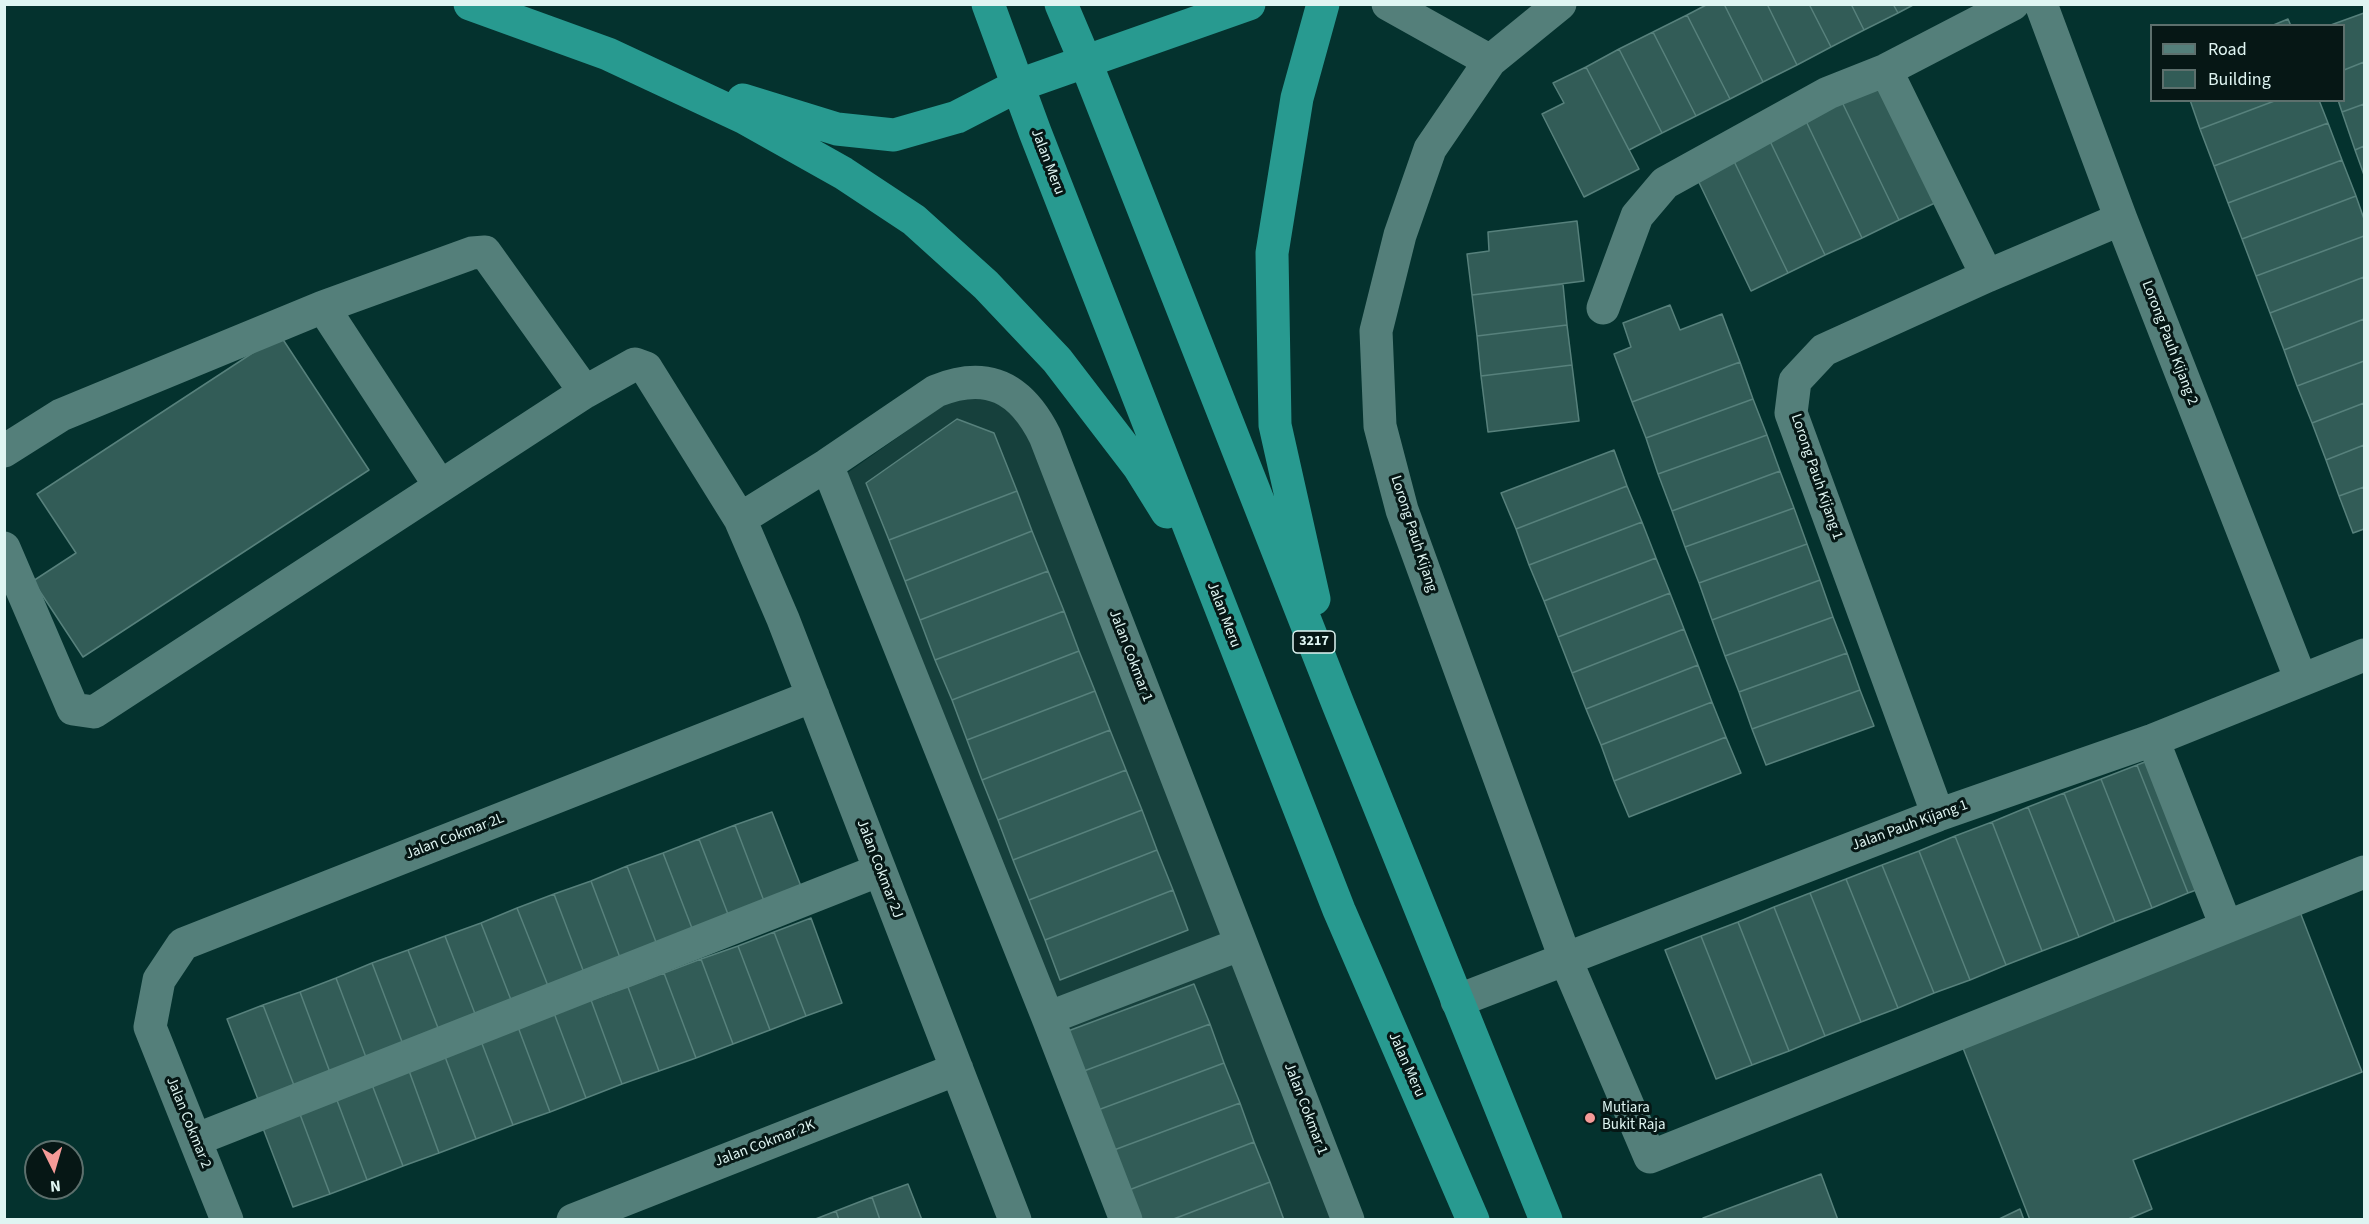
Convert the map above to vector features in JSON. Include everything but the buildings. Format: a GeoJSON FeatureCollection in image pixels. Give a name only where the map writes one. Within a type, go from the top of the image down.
{"type":"FeatureCollection","features":[{"type":"Feature","properties":{"kind":"highway"},"geometry":{"type":"LineString","coordinates":[[470,4],[785,114],[837,129],[894,135],[957,117],[1019,86],[1249,4]]}},
{"type":"Feature","properties":{"kind":"highway","name":"Jalan Meru"},"geometry":{"type":"LineString","coordinates":[[988,4],[1210,583],[1339,910],[1473,1220]]}},
{"type":"Feature","properties":{"kind":"highway","name":"3217"},"geometry":{"type":"LineString","coordinates":[[1061,4],[1338,704],[1546,1220]]}},
{"type":"Feature","properties":{"kind":"highway"},"geometry":{"type":"LineString","coordinates":[[1323,4],[1297,98],[1272,253],[1275,424],[1338,704]]}},
{"type":"Feature","properties":{"kind":"highway"},"geometry":{"type":"LineString","coordinates":[[608,54],[745,118],[843,173],[914,220],[986,285],[1058,360],[1139,467],[1210,583]]}},
{"type":"Feature","properties":{"kind":"street"},"geometry":{"type":"LineString","coordinates":[[1388,4],[1490,61]]}},
{"type":"Feature","properties":{"kind":"street","name":"Lorong Pauh Kijang"},"geometry":{"type":"LineString","coordinates":[[1560,4],[1490,61],[1431,149],[1400,235],[1376,331],[1380,426],[1402,510],[1565,958],[1650,1156],[2226,926]]}},
{"type":"Feature","properties":{"kind":"street"},"geometry":{"type":"LineString","coordinates":[[1603,308],[1637,216],[1665,183],[1828,93],[1886,70],[2013,4]]}},
{"type":"Feature","properties":{"kind":"street","name":"Lorong Pauh Kijang 2"},"geometry":{"type":"LineString","coordinates":[[2041,4],[2121,219],[2301,680]]}},
{"type":"Feature","properties":{"kind":"street"},"geometry":{"type":"LineString","coordinates":[[1886,70],[1987,276]]}},
{"type":"Feature","properties":{"kind":"street","name":"Lorong Pauh Kijang 1"},"geometry":{"type":"LineString","coordinates":[[1938,815],[1791,413],[1795,381],[1824,350],[1987,276],[2121,219]]}},
{"type":"Feature","properties":{"kind":"street"},"geometry":{"type":"LineString","coordinates":[[4,451],[61,415],[322,307],[472,253],[485,252],[585,392]]}},
{"type":"Feature","properties":{"kind":"street"},"geometry":{"type":"LineString","coordinates":[[322,307],[440,486]]}},
{"type":"Feature","properties":{"kind":"street","name":"Jalan Cokmar 2J"},"geometry":{"type":"LineString","coordinates":[[4,548],[73,709],[94,712],[585,392],[635,364],[646,368],[740,519],[813,696],[1015,1220]]}},
{"type":"Feature","properties":{"kind":"street","name":"Jalan Cokmar 1"},"geometry":{"type":"LineString","coordinates":[[740,519],[827,465],[936,391],[951,385],[995,383],[1011,392],[1025,404],[1045,435],[1348,1220]]}},
{"type":"Feature","properties":{"kind":"street"},"geometry":{"type":"LineString","coordinates":[[827,465],[1048,1018],[1126,1220]]}},
{"type":"Feature","properties":{"kind":"street","name":"Jalan Pauh Kijang 1"},"geometry":{"type":"LineString","coordinates":[[1457,1001],[1938,815],[2153,740],[2364,655]]}},
{"type":"Feature","properties":{"kind":"street","name":"Jalan Cokmar 2L"},"geometry":{"type":"LineString","coordinates":[[150,1027],[159,980],[183,944],[813,696]]}},
{"type":"Feature","properties":{"kind":"street"},"geometry":{"type":"LineString","coordinates":[[2153,740],[2226,926],[2364,872]]}},
{"type":"Feature","properties":{"kind":"street"},"geometry":{"type":"LineString","coordinates":[[195,1140],[880,870]]}},
{"type":"Feature","properties":{"kind":"street"},"geometry":{"type":"LineString","coordinates":[[1048,1018],[1241,944]]}},
{"type":"Feature","properties":{"kind":"street","name":"Jalan Cokmar 2"},"geometry":{"type":"LineString","coordinates":[[150,1027],[227,1220]]}},
{"type":"Feature","properties":{"kind":"street","name":"Jalan Cokmar 2K"},"geometry":{"type":"LineString","coordinates":[[573,1220],[957,1069]]}},
{"type":"Feature","properties":{"kind":"shaded area"},"geometry":{"type":"Polygon","coordinates":[[[965,398],[992,400],[1024,421],[1332,1219],[1134,1219],[843,476],[945,404],[965,398]]]}},
{"type":"Feature","properties":{"kind":"place","name":"Mutiara Bukit Raja"},"geometry":{"type":"Point","coordinates":[1590,1118]}}]}
